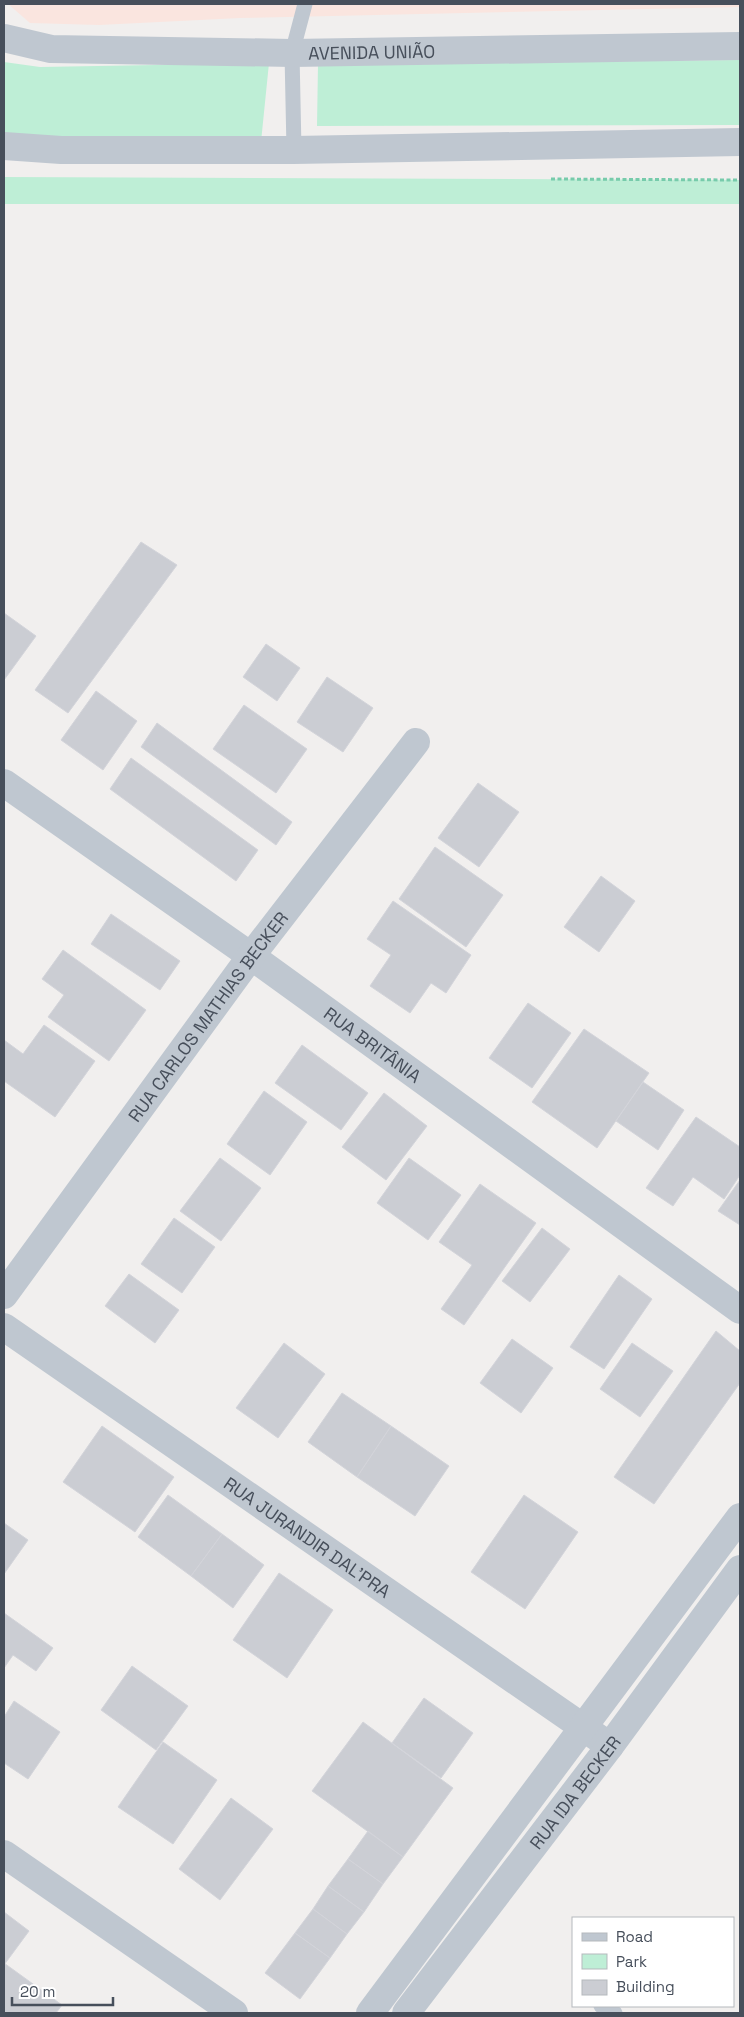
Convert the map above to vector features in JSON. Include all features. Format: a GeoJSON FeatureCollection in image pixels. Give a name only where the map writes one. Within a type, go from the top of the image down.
{"type":"FeatureCollection","features":[{"type":"Feature","properties":{"kind":"street","name":"AVENIDA UNIÃO"},"geometry":{"type":"LineString","coordinates":[[4,38],[51,49],[292,53],[740,46]]}},
{"type":"Feature","properties":{"kind":"street"},"geometry":{"type":"LineString","coordinates":[[4,146],[61,150],[294,150],[740,142]]}},
{"type":"Feature","properties":{"kind":"street","name":"RUA CARLOS MATHIAS BECKER"},"geometry":{"type":"LineString","coordinates":[[4,1295],[251,956],[416,742]]}},
{"type":"Feature","properties":{"kind":"street","name":"RUA BRITÂNIA"},"geometry":{"type":"LineString","coordinates":[[4,783],[251,956],[740,1310]]}},
{"type":"Feature","properties":{"kind":"street","name":"RUA JURANDIR DAL'PRA"},"geometry":{"type":"LineString","coordinates":[[4,1327],[610,1746]]}},
{"type":"Feature","properties":{"kind":"street"},"geometry":{"type":"LineString","coordinates":[[370,2013],[740,1517]]}},
{"type":"Feature","properties":{"kind":"street","name":"RUA IDA BECKER"},"geometry":{"type":"LineString","coordinates":[[406,2013],[610,1746],[740,1569]]}},
{"type":"Feature","properties":{"kind":"street"},"geometry":{"type":"LineString","coordinates":[[4,1854],[234,2013]]}},
{"type":"Feature","properties":{"kind":"lane"},"geometry":{"type":"LineString","coordinates":[[294,150],[292,53],[305,4]]}},
{"type":"Feature","properties":{"kind":"lane"},"geometry":{"type":"LineString","coordinates":[[602,2007],[615,2013]]}},
{"type":"Feature","properties":{"kind":"shaded area"},"geometry":{"type":"Polygon","coordinates":[[[8,4],[740,4],[740,7],[240,18],[99,25],[30,23],[8,4]]]}},
{"type":"Feature","properties":{"kind":"green space"},"geometry":{"type":"Polygon","coordinates":[[[740,60],[740,125],[317,126],[318,64],[740,60]]]}},
{"type":"Feature","properties":{"kind":"green space"},"geometry":{"type":"Polygon","coordinates":[[[4,62],[40,67],[269,63],[261,142],[4,136],[4,62]]]}},
{"type":"Feature","properties":{"kind":"green space"},"geometry":{"type":"Polygon","coordinates":[[[4,177],[740,180],[740,204],[4,204],[4,177]]]}},
{"type":"Feature","properties":{"kind":"building"},"geometry":{"type":"Polygon","coordinates":[[[141,542],[177,565],[68,713],[35,690],[141,542]]]}},
{"type":"Feature","properties":{"kind":"building"},"geometry":{"type":"Polygon","coordinates":[[[4,613],[36,636],[4,680],[4,613]]]}},
{"type":"Feature","properties":{"kind":"building"},"geometry":{"type":"Polygon","coordinates":[[[266,644],[300,668],[277,701],[243,677],[266,644]]]}},
{"type":"Feature","properties":{"kind":"building"},"geometry":{"type":"Polygon","coordinates":[[[327,677],[373,708],[343,752],[297,722],[327,677]]]}},
{"type":"Feature","properties":{"kind":"building"},"geometry":{"type":"Polygon","coordinates":[[[96,691],[137,721],[103,770],[61,740],[96,691]]]}},
{"type":"Feature","properties":{"kind":"building"},"geometry":{"type":"Polygon","coordinates":[[[244,705],[307,749],[276,793],[213,749],[244,705]]]}},
{"type":"Feature","properties":{"kind":"building"},"geometry":{"type":"Polygon","coordinates":[[[157,723],[292,822],[276,845],[141,747],[157,723]]]}},
{"type":"Feature","properties":{"kind":"building"},"geometry":{"type":"Polygon","coordinates":[[[131,758],[258,850],[236,881],[110,789],[131,758]]]}},
{"type":"Feature","properties":{"kind":"building"},"geometry":{"type":"Polygon","coordinates":[[[478,783],[519,812],[479,867],[438,838],[478,783]]]}},
{"type":"Feature","properties":{"kind":"building"},"geometry":{"type":"Polygon","coordinates":[[[435,847],[503,895],[466,947],[399,899],[435,847]]]}},
{"type":"Feature","properties":{"kind":"building"},"geometry":{"type":"Polygon","coordinates":[[[601,876],[635,901],[599,952],[564,927],[601,876]]]}},
{"type":"Feature","properties":{"kind":"building"},"geometry":{"type":"Polygon","coordinates":[[[393,901],[471,955],[446,993],[431,983],[410,1013],[370,986],[391,955],[367,939],[393,901]]]}},
{"type":"Feature","properties":{"kind":"building"},"geometry":{"type":"Polygon","coordinates":[[[111,914],[180,961],[160,990],[91,944],[111,914]]]}},
{"type":"Feature","properties":{"kind":"building"},"geometry":{"type":"Polygon","coordinates":[[[63,950],[146,1010],[109,1061],[48,1017],[64,995],[42,979],[63,950]]]}},
{"type":"Feature","properties":{"kind":"building"},"geometry":{"type":"Polygon","coordinates":[[[528,1003],[571,1033],[532,1088],[489,1058],[528,1003]]]}},
{"type":"Feature","properties":{"kind":"building"},"geometry":{"type":"Polygon","coordinates":[[[44,1025],[95,1061],[55,1117],[4,1081],[4,1040],[23,1054],[44,1025]]]}},
{"type":"Feature","properties":{"kind":"building"},"geometry":{"type":"Polygon","coordinates":[[[584,1029],[649,1073],[597,1148],[532,1102],[584,1029]]]}},
{"type":"Feature","properties":{"kind":"building"},"geometry":{"type":"Polygon","coordinates":[[[302,1045],[368,1093],[341,1130],[275,1083],[302,1045]]]}},
{"type":"Feature","properties":{"kind":"building"},"geometry":{"type":"Polygon","coordinates":[[[643,1082],[684,1110],[658,1150],[616,1121],[643,1082]]]}},
{"type":"Feature","properties":{"kind":"building"},"geometry":{"type":"Polygon","coordinates":[[[264,1091],[307,1122],[270,1175],[227,1144],[264,1091]]]}},
{"type":"Feature","properties":{"kind":"building"},"geometry":{"type":"Polygon","coordinates":[[[384,1093],[427,1126],[386,1180],[342,1147],[384,1093]]]}},
{"type":"Feature","properties":{"kind":"building"},"geometry":{"type":"Polygon","coordinates":[[[696,1117],[740,1147],[740,1175],[724,1199],[693,1177],[673,1206],[646,1188],[696,1117]]]}},
{"type":"Feature","properties":{"kind":"building"},"geometry":{"type":"Polygon","coordinates":[[[220,1158],[261,1188],[221,1241],[180,1211],[220,1158]]]}},
{"type":"Feature","properties":{"kind":"building"},"geometry":{"type":"Polygon","coordinates":[[[409,1158],[461,1195],[428,1240],[377,1203],[409,1158]]]}},
{"type":"Feature","properties":{"kind":"building"},"geometry":{"type":"Polygon","coordinates":[[[740,1180],[740,1225],[718,1211],[740,1180]]]}},
{"type":"Feature","properties":{"kind":"building"},"geometry":{"type":"Polygon","coordinates":[[[480,1184],[536,1223],[464,1325],[441,1309],[472,1265],[439,1242],[480,1184]]]}},
{"type":"Feature","properties":{"kind":"building"},"geometry":{"type":"Polygon","coordinates":[[[174,1218],[215,1247],[182,1293],[141,1264],[174,1218]]]}},
{"type":"Feature","properties":{"kind":"building"},"geometry":{"type":"Polygon","coordinates":[[[542,1228],[570,1249],[530,1302],[502,1281],[542,1228]]]}},
{"type":"Feature","properties":{"kind":"building"},"geometry":{"type":"Polygon","coordinates":[[[129,1274],[179,1310],[155,1343],[105,1306],[129,1274]]]}},
{"type":"Feature","properties":{"kind":"building"},"geometry":{"type":"Polygon","coordinates":[[[619,1275],[652,1299],[604,1369],[570,1347],[619,1275]]]}},
{"type":"Feature","properties":{"kind":"building"},"geometry":{"type":"Polygon","coordinates":[[[716,1331],[740,1351],[740,1383],[654,1504],[614,1477],[716,1331]]]}},
{"type":"Feature","properties":{"kind":"building"},"geometry":{"type":"Polygon","coordinates":[[[512,1339],[553,1368],[521,1413],[480,1383],[512,1339]]]}},
{"type":"Feature","properties":{"kind":"building"},"geometry":{"type":"Polygon","coordinates":[[[284,1343],[325,1374],[278,1438],[236,1408],[284,1343]]]}},
{"type":"Feature","properties":{"kind":"building"},"geometry":{"type":"Polygon","coordinates":[[[632,1343],[673,1371],[640,1417],[600,1389],[632,1343]]]}},
{"type":"Feature","properties":{"kind":"building"},"geometry":{"type":"Polygon","coordinates":[[[342,1393],[391,1426],[357,1477],[308,1442],[342,1393]]]}},
{"type":"Feature","properties":{"kind":"building"},"geometry":{"type":"Polygon","coordinates":[[[102,1426],[174,1477],[135,1532],[63,1482],[102,1426]]]}},
{"type":"Feature","properties":{"kind":"building"},"geometry":{"type":"Polygon","coordinates":[[[391,1426],[449,1466],[415,1516],[357,1477],[391,1426]]]}},
{"type":"Feature","properties":{"kind":"building"},"geometry":{"type":"Polygon","coordinates":[[[168,1495],[222,1534],[191,1576],[138,1537],[168,1495]]]}},
{"type":"Feature","properties":{"kind":"building"},"geometry":{"type":"Polygon","coordinates":[[[524,1495],[578,1532],[525,1609],[471,1572],[524,1495]]]}},
{"type":"Feature","properties":{"kind":"building"},"geometry":{"type":"Polygon","coordinates":[[[4,1523],[28,1540],[4,1574],[4,1523]]]}},
{"type":"Feature","properties":{"kind":"building"},"geometry":{"type":"Polygon","coordinates":[[[222,1534],[264,1565],[233,1608],[191,1576],[222,1534]]]}},
{"type":"Feature","properties":{"kind":"building"},"geometry":{"type":"Polygon","coordinates":[[[279,1573],[333,1610],[287,1678],[233,1640],[279,1573]]]}},
{"type":"Feature","properties":{"kind":"building"},"geometry":{"type":"Polygon","coordinates":[[[4,1613],[53,1648],[36,1671],[13,1655],[4,1668],[4,1613]]]}},
{"type":"Feature","properties":{"kind":"building"},"geometry":{"type":"Polygon","coordinates":[[[132,1666],[188,1706],[156,1750],[101,1710],[132,1666]]]}},
{"type":"Feature","properties":{"kind":"building"},"geometry":{"type":"Polygon","coordinates":[[[424,1698],[473,1733],[441,1778],[392,1743],[424,1698]]]}},
{"type":"Feature","properties":{"kind":"building"},"geometry":{"type":"Polygon","coordinates":[[[14,1701],[60,1732],[28,1779],[4,1763],[4,1717],[14,1701]]]}},
{"type":"Feature","properties":{"kind":"building"},"geometry":{"type":"Polygon","coordinates":[[[363,1722],[453,1788],[403,1857],[312,1791],[363,1722]]]}},
{"type":"Feature","properties":{"kind":"building"},"geometry":{"type":"Polygon","coordinates":[[[163,1742],[217,1780],[173,1844],[118,1807],[163,1742]]]}},
{"type":"Feature","properties":{"kind":"building"},"geometry":{"type":"Polygon","coordinates":[[[231,1798],[273,1829],[220,1900],[179,1869],[231,1798]]]}},
{"type":"Feature","properties":{"kind":"building"},"geometry":{"type":"Polygon","coordinates":[[[368,1831],[403,1857],[383,1884],[348,1859],[368,1831]]]}},
{"type":"Feature","properties":{"kind":"building"},"geometry":{"type":"Polygon","coordinates":[[[348,1859],[383,1884],[364,1912],[328,1886],[348,1859]]]}},
{"type":"Feature","properties":{"kind":"building"},"geometry":{"type":"Polygon","coordinates":[[[328,1886],[364,1912],[347,1934],[313,1909],[328,1886]]]}},
{"type":"Feature","properties":{"kind":"building"},"geometry":{"type":"Polygon","coordinates":[[[313,1909],[347,1934],[330,1958],[295,1933],[313,1909]]]}},
{"type":"Feature","properties":{"kind":"building"},"geometry":{"type":"Polygon","coordinates":[[[4,1912],[29,1931],[4,1965],[4,1912]]]}},
{"type":"Feature","properties":{"kind":"building"},"geometry":{"type":"Polygon","coordinates":[[[295,1933],[330,1958],[300,1999],[265,1973],[295,1933]]]}},
{"type":"Feature","properties":{"kind":"building"},"geometry":{"type":"Polygon","coordinates":[[[4,1963],[62,2005],[56,2013],[4,2013],[4,1963]]]}}]}
